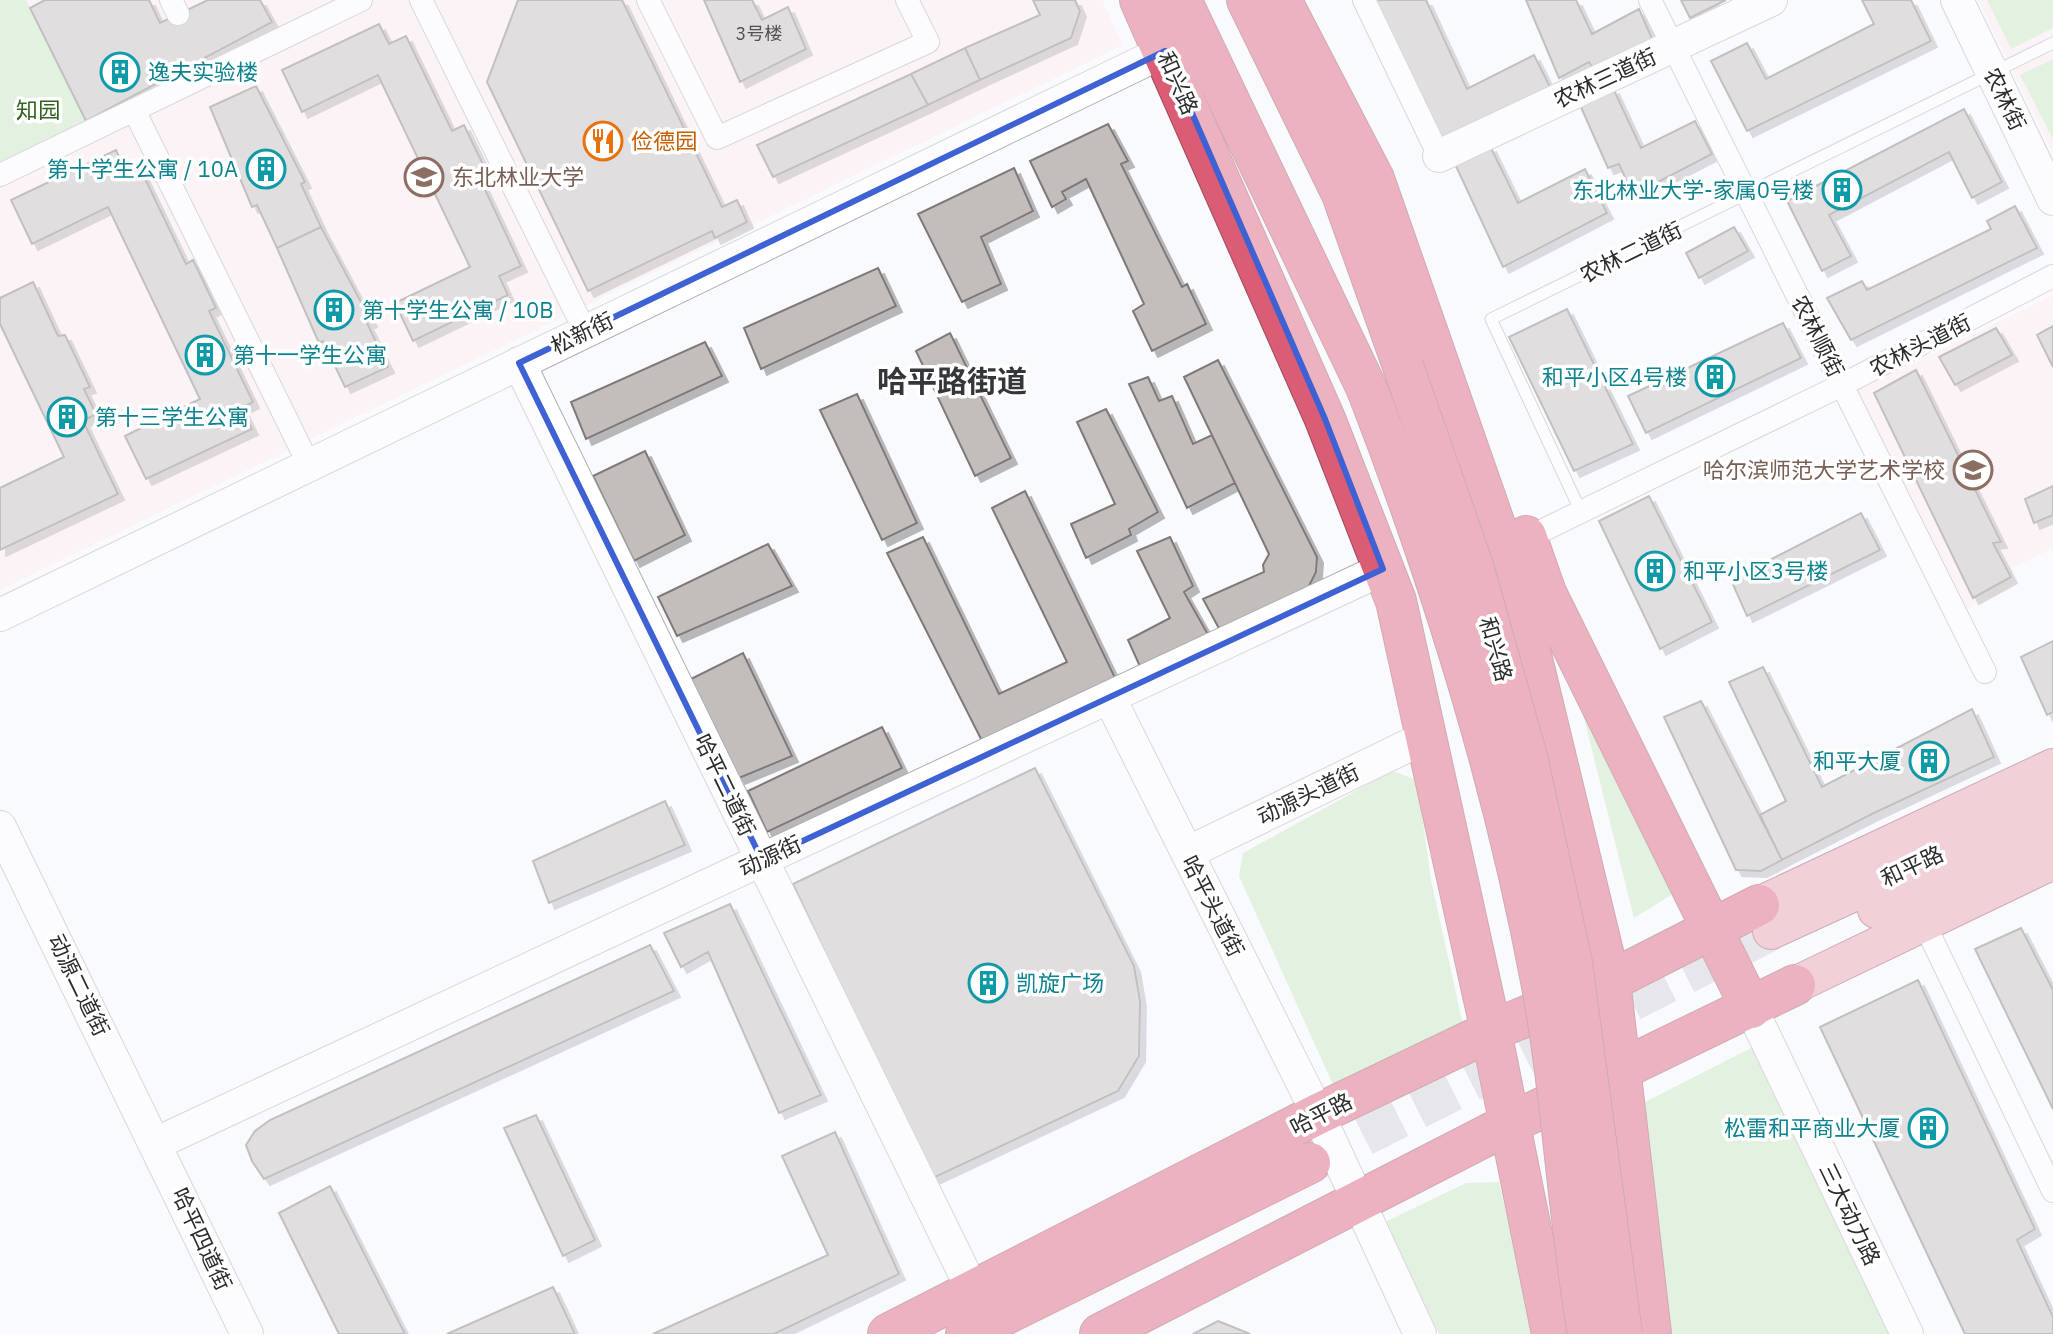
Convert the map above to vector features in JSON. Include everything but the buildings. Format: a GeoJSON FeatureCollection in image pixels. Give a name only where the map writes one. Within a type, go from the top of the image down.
{"type":"FeatureCollection","features":[{"type":"Feature","properties":{"kind":"highway","name":"和兴路"},"geometry":{"type":"LineString","coordinates":[[1247,0],[1462,356],[1546,593],[1751,1008]]}},
{"type":"Feature","properties":{"kind":"highway","name":"和兴路"},"geometry":{"type":"LineString","coordinates":[[1281,0],[1510,568],[1610,981]]}},
{"type":"Feature","properties":{"kind":"highway","name":"和兴路"},"geometry":{"type":"LineString","coordinates":[[1159,19],[1325,419],[1396,601],[1491,1031]]}},
{"type":"Feature","properties":{"kind":"highway"},"geometry":{"type":"LineString","coordinates":[[1159,19],[1329,309],[1367,389],[1437,577],[1475,696],[1543,990],[1588,1334]]}},
{"type":"Feature","properties":{"kind":"highway","name":"和兴路"},"geometry":{"type":"LineString","coordinates":[[1358,187],[1403,366],[1473,566],[1527,757],[1572,963],[1622,1334]]}},
{"type":"Feature","properties":{"kind":"highway","name":"哈平路"},"geometry":{"type":"LineString","coordinates":[[888,1334],[974,1293],[1318,1114],[1491,1031],[1610,981],[1712,928],[1776,943]]}},
{"type":"Feature","properties":{"kind":"highway"},"geometry":{"type":"LineString","coordinates":[[1100,1334],[1509,1124],[1751,1008],[1776,943]]}},
{"type":"Feature","properties":{"kind":"highway"},"geometry":{"type":"LineString","coordinates":[[1610,981],[1618,1073],[1651,1334]]}},
{"type":"Feature","properties":{"kind":"highway"},"geometry":{"type":"LineString","coordinates":[[1491,1031],[1552,1334]]}},
{"type":"Feature","properties":{"kind":"highway","name":"哈平路"},"geometry":{"type":"LineString","coordinates":[[966,1334],[1316,1173],[1020,1334]]}},
{"type":"Feature","properties":{"kind":"main road"},"geometry":{"type":"LineString","coordinates":[[1776,943],[2053,767]]}},
{"type":"Feature","properties":{"kind":"main road","name":"和平路"},"geometry":{"type":"LineString","coordinates":[[1776,943],[2053,802]]}},
{"type":"Feature","properties":{"kind":"main road","name":"和平路"},"geometry":{"type":"LineString","coordinates":[[1776,943],[2053,831]]}},
{"type":"Feature","properties":{"kind":"main road"},"geometry":{"type":"LineString","coordinates":[[1776,943],[1923,921],[2053,861]]}},
{"type":"Feature","properties":{"kind":"street"},"geometry":{"type":"LineString","coordinates":[[0,175],[361,0]]}},
{"type":"Feature","properties":{"kind":"street"},"geometry":{"type":"LineString","coordinates":[[421,0],[585,331]]}},
{"type":"Feature","properties":{"kind":"street"},"geometry":{"type":"LineString","coordinates":[[648,0],[717,138],[928,42],[907,0]]}},
{"type":"Feature","properties":{"kind":"street"},"geometry":{"type":"LineString","coordinates":[[1364,0],[1439,156]]}},
{"type":"Feature","properties":{"kind":"street","name":"农林顺街"},"geometry":{"type":"LineString","coordinates":[[1650,0],[1985,672]]}},
{"type":"Feature","properties":{"kind":"street","name":"农林三道街"},"geometry":{"type":"LineString","coordinates":[[1439,156],[1771,0]]}},
{"type":"Feature","properties":{"kind":"street","name":"农林街"},"geometry":{"type":"LineString","coordinates":[[1957,0],[2053,199]]}},
{"type":"Feature","properties":{"kind":"street","name":"松新街"},"geometry":{"type":"LineString","coordinates":[[0,615],[585,331],[1159,19]]}},
{"type":"Feature","properties":{"kind":"street"},"geometry":{"type":"LineString","coordinates":[[134,110],[309,465]]}},
{"type":"Feature","properties":{"kind":"street","name":"农林头道街"},"geometry":{"type":"LineString","coordinates":[[1527,538],[1842,385],[2053,276]]}},
{"type":"Feature","properties":{"kind":"street","name":"哈平二道街"},"geometry":{"type":"LineString","coordinates":[[519,363],[974,1293]]}},
{"type":"Feature","properties":{"kind":"street","name":"动源街"},"geometry":{"type":"LineString","coordinates":[[157,1143],[1383,569]]}},
{"type":"Feature","properties":{"kind":"street","name":"哈平头道街"},"geometry":{"type":"LineString","coordinates":[[1109,697],[1318,1114],[1420,1334]]}},
{"type":"Feature","properties":{"kind":"street","name":"动源头道街"},"geometry":{"type":"LineString","coordinates":[[1187,853],[1428,736]]}},
{"type":"Feature","properties":{"kind":"street","name":"动源二道街"},"geometry":{"type":"LineString","coordinates":[[0,827],[157,1143]]}},
{"type":"Feature","properties":{"kind":"street"},"geometry":{"type":"LineString","coordinates":[[1923,921],[2053,1191]]}},
{"type":"Feature","properties":{"kind":"street","name":"三大动力路"},"geometry":{"type":"LineString","coordinates":[[1751,1008],[1907,1334]]}},
{"type":"Feature","properties":{"kind":"street","name":"哈平四道街"},"geometry":{"type":"LineString","coordinates":[[157,1143],[247,1334]]}},
{"type":"Feature","properties":{"kind":"lane","name":"农林二道街"},"geometry":{"type":"LineString","coordinates":[[1581,512],[1491,319],[2053,43]]}},
{"type":"Feature","properties":{"kind":"highlighted area"},"geometry":{"type":"Polygon","coordinates":[[[1165,51],[1325,419],[1383,569],[762,860],[519,363],[1165,51]]]}},
{"type":"Feature","properties":{"kind":"shaded area","name":"东北林业大学"},"geometry":{"type":"Polygon","coordinates":[[[0,0],[1102,0],[1123,45],[0,590],[0,0]]]}},
{"type":"Feature","properties":{"kind":"shaded area"},"geometry":{"type":"Polygon","coordinates":[[[1978,0],[2053,0],[2053,153],[1978,0]]]}},
{"type":"Feature","properties":{"kind":"shaded area","name":"哈尔滨师范大学艺术学校"},"geometry":{"type":"Polygon","coordinates":[[[2053,295],[2053,548],[2013,568],[2013,586],[1964,611],[1855,392],[2053,295]]]}},
{"type":"Feature","properties":{"kind":"green space","name":"知园"},"geometry":{"type":"Polygon","coordinates":[[[0,0],[26,0],[89,127],[0,169],[0,0]]]}},
{"type":"Feature","properties":{"kind":"green space"},"geometry":{"type":"Polygon","coordinates":[[[1987,0],[2053,0],[2053,28],[2011,49],[1987,0]]]}},
{"type":"Feature","properties":{"kind":"green space"},"geometry":{"type":"Polygon","coordinates":[[[2053,59],[2053,139],[2020,75],[2053,59]]]}},
{"type":"Feature","properties":{"kind":"green space"},"geometry":{"type":"Polygon","coordinates":[[[1562,630],[1689,884],[1634,918],[1562,630]]]}},
{"type":"Feature","properties":{"kind":"green space"},"geometry":{"type":"Polygon","coordinates":[[[1392,771],[1417,780],[1431,880],[1463,1025],[1334,1087],[1239,876],[1243,853],[1392,771]]]}},
{"type":"Feature","properties":{"kind":"green space"},"geometry":{"type":"Polygon","coordinates":[[[1757,1045],[1892,1334],[1669,1334],[1641,1104],[1757,1045]]]}},
{"type":"Feature","properties":{"kind":"green space"},"geometry":{"type":"Polygon","coordinates":[[[1499,1182],[1535,1334],[1439,1334],[1385,1222],[1466,1183],[1499,1182]]]}},
{"type":"Feature","properties":{"kind":"tunnel"},"geometry":{"type":"LineString","coordinates":[[1310,1163],[1771,931]]}},
{"type":"Feature","properties":{"kind":"place","name":"逸夫实验楼"},"geometry":{"type":"Point","coordinates":[120,72]}},
{"type":"Feature","properties":{"kind":"place","name":"俭德园"},"geometry":{"type":"Point","coordinates":[603,141]}},
{"type":"Feature","properties":{"kind":"place","name":"第十学生公寓 / 10A"},"geometry":{"type":"Point","coordinates":[266,169]}},
{"type":"Feature","properties":{"kind":"place","name":"东北林业大学"},"geometry":{"type":"Point","coordinates":[424,177]}},
{"type":"Feature","properties":{"kind":"place","name":"东北林业大学-家属0号楼"},"geometry":{"type":"Point","coordinates":[1842,190]}},
{"type":"Feature","properties":{"kind":"place","name":"第十学生公寓 / 10B"},"geometry":{"type":"Point","coordinates":[334,310]}},
{"type":"Feature","properties":{"kind":"place","name":"第十一学生公寓"},"geometry":{"type":"Point","coordinates":[205,355]}},
{"type":"Feature","properties":{"kind":"place","name":"和平小区4号楼"},"geometry":{"type":"Point","coordinates":[1715,377]}},
{"type":"Feature","properties":{"kind":"place","name":"第十三学生公寓"},"geometry":{"type":"Point","coordinates":[67,417]}},
{"type":"Feature","properties":{"kind":"place","name":"哈尔滨师范大学艺术学校"},"geometry":{"type":"Point","coordinates":[1973,470]}},
{"type":"Feature","properties":{"kind":"place","name":"和平小区3号楼"},"geometry":{"type":"Point","coordinates":[1655,571]}},
{"type":"Feature","properties":{"kind":"place","name":"和平大厦"},"geometry":{"type":"Point","coordinates":[1929,761]}},
{"type":"Feature","properties":{"kind":"place","name":"凯旋广场"},"geometry":{"type":"Point","coordinates":[988,983]}},
{"type":"Feature","properties":{"kind":"place","name":"松雷和平商业大厦"},"geometry":{"type":"Point","coordinates":[1928,1128]}},
{"type":"Feature","properties":{"kind":"district","name":"哈平路街道"},"geometry":{"type":"Point","coordinates":[952,382]}}]}
